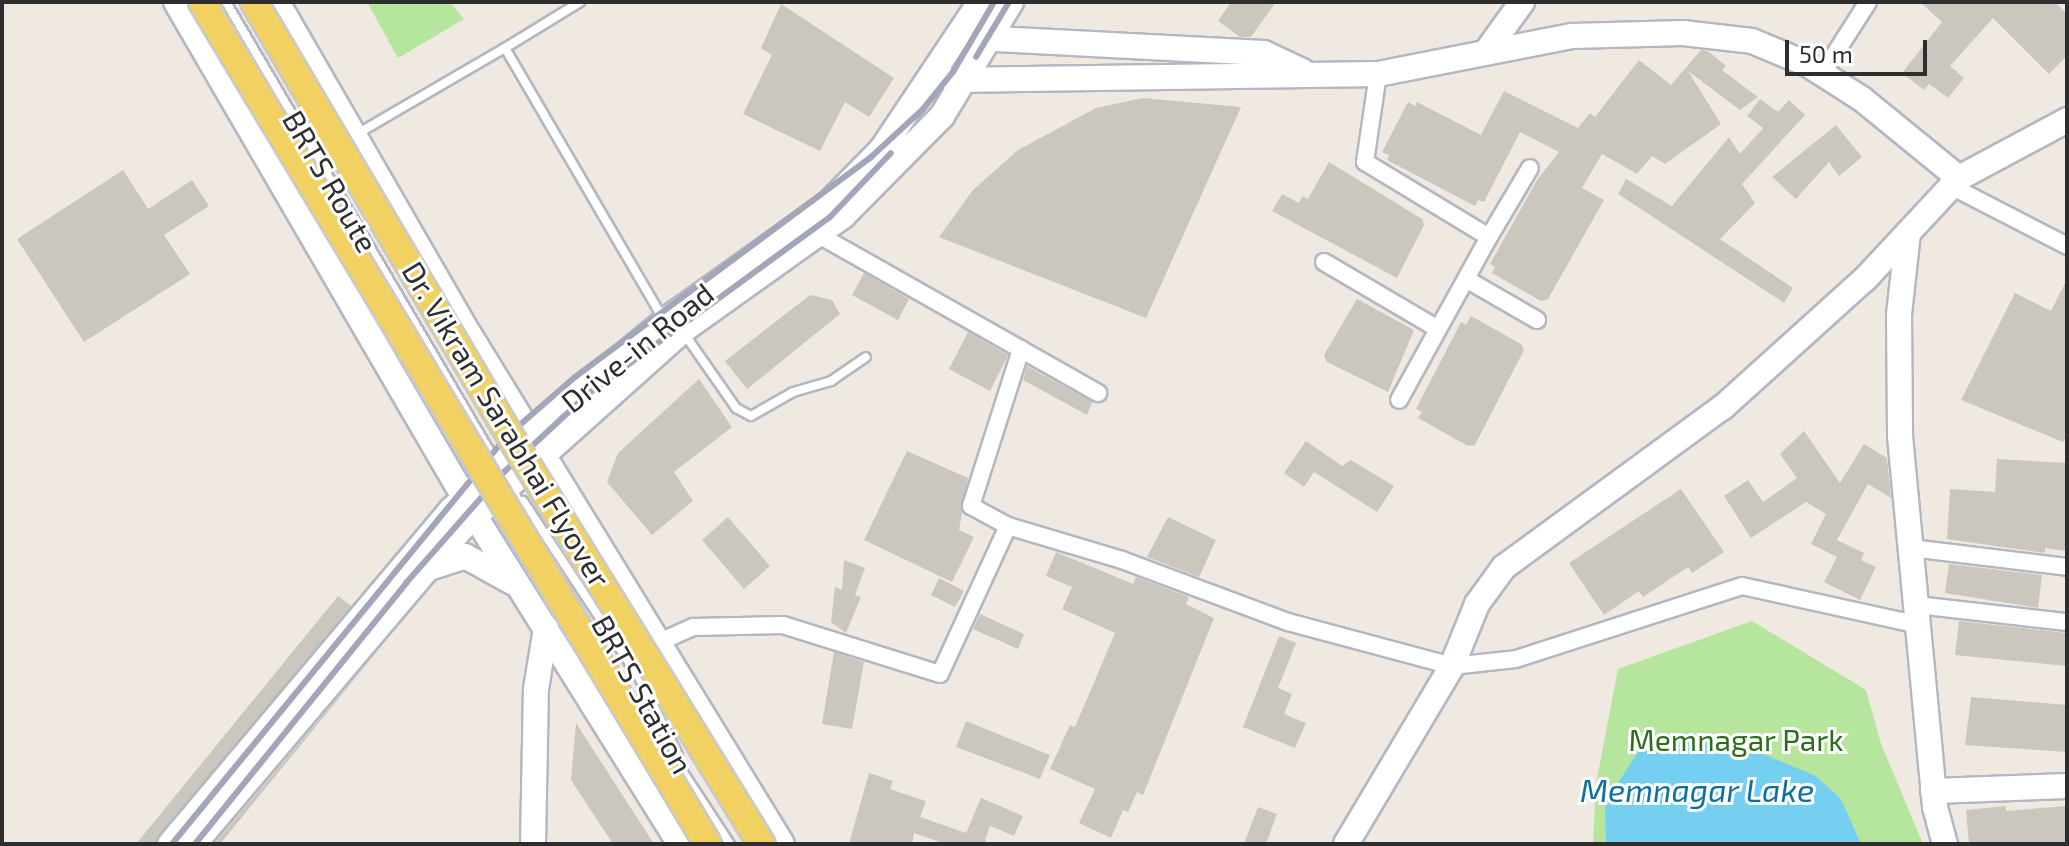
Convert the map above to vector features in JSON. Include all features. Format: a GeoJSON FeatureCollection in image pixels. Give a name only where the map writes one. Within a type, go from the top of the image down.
{"type":"FeatureCollection","features":[{"type":"Feature","properties":{"kind":"main road","name":"Dr. Vikram Sarabhai Flyover"},"geometry":{"type":"LineString","coordinates":[[202,2],[708,844]]}},
{"type":"Feature","properties":{"kind":"main road","name":"Dr. Vikram Sarabhai Flyover"},"geometry":{"type":"LineString","coordinates":[[254,2],[522,456],[762,844]]}},
{"type":"Feature","properties":{"kind":"street"},"geometry":{"type":"LineString","coordinates":[[176,2],[470,506],[680,844]]}},
{"type":"Feature","properties":{"kind":"street"},"geometry":{"type":"LineString","coordinates":[[277,2],[352,137],[655,644],[782,844]]}},
{"type":"Feature","properties":{"kind":"street","name":"Drive-in Road"},"geometry":{"type":"LineString","coordinates":[[504,474],[532,434],[828,204],[882,149],[980,2]]}},
{"type":"Feature","properties":{"kind":"street"},"geometry":{"type":"LineString","coordinates":[[170,844],[470,506],[504,474],[544,455],[673,326],[843,216],[942,116],[1011,2]]}},
{"type":"Feature","properties":{"kind":"street"},"geometry":{"type":"LineString","coordinates":[[1486,52],[1522,2]]}},
{"type":"Feature","properties":{"kind":"street"},"geometry":{"type":"LineString","coordinates":[[1822,74],[1868,2]]}},
{"type":"Feature","properties":{"kind":"street"},"geometry":{"type":"LineString","coordinates":[[958,33],[988,41],[1264,53],[1302,71]]}},
{"type":"Feature","properties":{"kind":"street"},"geometry":{"type":"LineString","coordinates":[[929,75],[964,81],[1302,71],[1378,74],[1572,36],[1683,33],[1752,41],[1822,74],[1862,99],[1955,182],[2067,246]]}},
{"type":"Feature","properties":{"kind":"street"},"geometry":{"type":"LineString","coordinates":[[1378,74],[1365,162],[1489,237]]}},
{"type":"Feature","properties":{"kind":"street"},"geometry":{"type":"LineString","coordinates":[[1346,844],[1452,666],[1477,604],[1504,567],[1723,407],[1908,233],[1955,182],[2067,120]]}},
{"type":"Feature","properties":{"kind":"street"},"geometry":{"type":"LineString","coordinates":[[1399,400],[1530,168]]}},
{"type":"Feature","properties":{"kind":"street"},"geometry":{"type":"LineString","coordinates":[[1908,233],[1899,314],[1900,436],[1933,791],[1945,844]]}},
{"type":"Feature","properties":{"kind":"street"},"geometry":{"type":"LineString","coordinates":[[817,234],[1098,393]]}},
{"type":"Feature","properties":{"kind":"street"},"geometry":{"type":"LineString","coordinates":[[1324,262],[1438,329]]}},
{"type":"Feature","properties":{"kind":"street"},"geometry":{"type":"LineString","coordinates":[[1466,279],[1537,320]]}},
{"type":"Feature","properties":{"kind":"street"},"geometry":{"type":"LineString","coordinates":[[1021,349],[971,506],[1008,526],[1122,560],[1288,622],[1452,666],[1516,659],[1742,586],[1918,615],[2067,622]]}},
{"type":"Feature","properties":{"kind":"street"},"geometry":{"type":"LineString","coordinates":[[194,844],[428,568],[470,506]]}},
{"type":"Feature","properties":{"kind":"street"},"geometry":{"type":"LineString","coordinates":[[655,644],[693,627],[783,625],[940,674],[1008,526]]}},
{"type":"Feature","properties":{"kind":"street"},"geometry":{"type":"LineString","coordinates":[[1911,548],[2067,567]]}},
{"type":"Feature","properties":{"kind":"street"},"geometry":{"type":"LineString","coordinates":[[428,568],[465,556],[521,588]]}},
{"type":"Feature","properties":{"kind":"street"},"geometry":{"type":"LineString","coordinates":[[533,844],[536,689],[546,628]]}},
{"type":"Feature","properties":{"kind":"street"},"geometry":{"type":"LineString","coordinates":[[1933,791],[2067,786]]}},
{"type":"Feature","properties":{"kind":"lane","name":"BRTS Route"},"geometry":{"type":"LineString","coordinates":[[226,2],[504,474]]}},
{"type":"Feature","properties":{"kind":"lane"},"geometry":{"type":"LineString","coordinates":[[352,137],[580,2]]}},
{"type":"Feature","properties":{"kind":"lane"},"geometry":{"type":"LineString","coordinates":[[505,48],[673,326],[736,408],[751,416],[793,392],[831,381],[866,357]]}},
{"type":"Feature","properties":{"kind":"lane","name":"BRTS Station"},"geometry":{"type":"LineString","coordinates":[[504,474],[551,536],[640,679],[692,784]]}},
{"type":"Feature","properties":{"kind":"lane","name":"BRTS Station"},"geometry":{"type":"LineString","coordinates":[[504,474],[626,687],[692,784]]}},
{"type":"Feature","properties":{"kind":"lane"},"geometry":{"type":"LineString","coordinates":[[692,784],[730,844]]}},
{"type":"Feature","properties":{"kind":"green space"},"geometry":{"type":"Polygon","coordinates":[[[367,2],[450,2],[464,19],[398,58],[367,2]]]}},
{"type":"Feature","properties":{"kind":"green space","name":"Memnagar Park"},"geometry":{"type":"Polygon","coordinates":[[[1752,621],[1866,690],[1881,744],[1923,844],[1593,844],[1596,784],[1618,669],[1752,621]]]}},
{"type":"Feature","properties":{"kind":"water","name":"Memnagar Lake"},"geometry":{"type":"Polygon","coordinates":[[[1673,733],[1717,735],[1816,776],[1841,799],[1861,844],[1606,844],[1605,803],[1638,752],[1673,733]]]}},
{"type":"Feature","properties":{"kind":"building"},"geometry":{"type":"Polygon","coordinates":[[[1231,2],[1276,2],[1251,37],[1240,37],[1218,21],[1231,2]]]}},
{"type":"Feature","properties":{"kind":"building"},"geometry":{"type":"Polygon","coordinates":[[[1920,2],[2055,2],[2067,14],[2067,56],[2049,74],[1993,18],[1950,66],[1964,78],[1948,98],[1929,84],[1924,90],[1902,73],[1942,22],[1920,2]]]}},
{"type":"Feature","properties":{"kind":"building"},"geometry":{"type":"Polygon","coordinates":[[[781,4],[894,78],[869,117],[845,102],[820,151],[743,114],[772,55],[761,48],[781,4]]]}},
{"type":"Feature","properties":{"kind":"building"},"geometry":{"type":"Polygon","coordinates":[[[1701,50],[1708,51],[1726,66],[1722,70],[1758,97],[1740,110],[1688,71],[1721,124],[1665,164],[1652,156],[1637,174],[1602,154],[1582,188],[1604,200],[1548,299],[1541,301],[1492,273],[1495,267],[1490,264],[1537,180],[1559,152],[1520,132],[1484,202],[1478,200],[1475,206],[1387,160],[1389,155],[1382,152],[1408,102],[1415,106],[1417,102],[1481,135],[1504,91],[1578,128],[1590,113],[1595,117],[1639,60],[1671,85],[1701,50]]]}},
{"type":"Feature","properties":{"kind":"building"},"geometry":{"type":"Polygon","coordinates":[[[1143,98],[1241,107],[1146,318],[939,237],[973,190],[1018,150],[1096,108],[1143,98]]]}},
{"type":"Feature","properties":{"kind":"building"},"geometry":{"type":"Polygon","coordinates":[[[1760,99],[1778,112],[1789,100],[1805,115],[1742,184],[1755,203],[1720,239],[1793,288],[1784,303],[1618,194],[1626,179],[1672,206],[1729,137],[1740,154],[1763,128],[1747,116],[1760,99]]]}},
{"type":"Feature","properties":{"kind":"building"},"geometry":{"type":"Polygon","coordinates":[[[1836,125],[1862,157],[1839,176],[1829,162],[1796,199],[1772,177],[1836,125]]]}},
{"type":"Feature","properties":{"kind":"building"},"geometry":{"type":"Polygon","coordinates":[[[1329,162],[1422,219],[1424,225],[1397,278],[1272,211],[1282,194],[1299,203],[1303,196],[1308,199],[1329,162]]]}},
{"type":"Feature","properties":{"kind":"building"},"geometry":{"type":"Polygon","coordinates":[[[123,170],[148,209],[192,180],[209,206],[164,235],[190,274],[84,342],[17,239],[123,170]]]}},
{"type":"Feature","properties":{"kind":"building"},"geometry":{"type":"Polygon","coordinates":[[[864,273],[909,299],[898,320],[852,295],[864,273]]]}},
{"type":"Feature","properties":{"kind":"building"},"geometry":{"type":"Polygon","coordinates":[[[2067,279],[2067,434],[2063,442],[1961,400],[2015,293],[2051,311],[2067,279]]]}},
{"type":"Feature","properties":{"kind":"building"},"geometry":{"type":"Polygon","coordinates":[[[810,295],[832,300],[840,314],[747,389],[725,361],[810,295]]]}},
{"type":"Feature","properties":{"kind":"building"},"geometry":{"type":"Polygon","coordinates":[[[1357,299],[1414,330],[1388,392],[1327,362],[1324,355],[1357,299]]]}},
{"type":"Feature","properties":{"kind":"building"},"geometry":{"type":"Polygon","coordinates":[[[1471,316],[1521,344],[1524,350],[1475,445],[1468,446],[1418,418],[1422,412],[1416,409],[1461,322],[1466,325],[1471,316]]]}},
{"type":"Feature","properties":{"kind":"building"},"geometry":{"type":"Polygon","coordinates":[[[968,332],[1008,355],[990,391],[949,369],[968,332]]]}},
{"type":"Feature","properties":{"kind":"building"},"geometry":{"type":"Polygon","coordinates":[[[1027,366],[1092,402],[1087,415],[1023,380],[1027,366]]]}},
{"type":"Feature","properties":{"kind":"building"},"geometry":{"type":"Polygon","coordinates":[[[699,379],[732,427],[674,472],[693,501],[652,535],[607,482],[618,453],[699,379]]]}},
{"type":"Feature","properties":{"kind":"building"},"geometry":{"type":"Polygon","coordinates":[[[1804,431],[1840,483],[1864,444],[1887,458],[1891,498],[1868,484],[1837,540],[1864,553],[1861,560],[1876,567],[1860,600],[1824,582],[1837,557],[1811,544],[1826,514],[1806,502],[1751,538],[1724,496],[1748,480],[1763,502],[1797,478],[1780,454],[1804,431]]]}},
{"type":"Feature","properties":{"kind":"building"},"geometry":{"type":"Polygon","coordinates":[[[1306,441],[1342,466],[1351,460],[1394,486],[1377,512],[1314,472],[1304,487],[1284,473],[1306,441]]]}},
{"type":"Feature","properties":{"kind":"building"},"geometry":{"type":"Polygon","coordinates":[[[907,451],[968,478],[959,530],[974,537],[952,582],[864,540],[907,451]]]}},
{"type":"Feature","properties":{"kind":"building"},"geometry":{"type":"Polygon","coordinates":[[[1997,459],[2067,463],[2066,551],[2045,548],[2045,553],[1947,539],[1950,489],[1995,492],[1997,459]]]}},
{"type":"Feature","properties":{"kind":"building"},"geometry":{"type":"Polygon","coordinates":[[[1681,489],[1724,552],[1692,573],[1688,567],[1643,597],[1639,591],[1604,615],[1569,563],[1681,489]]]}},
{"type":"Feature","properties":{"kind":"building"},"geometry":{"type":"Polygon","coordinates":[[[728,517],[770,566],[744,589],[702,540],[728,517]]]}},
{"type":"Feature","properties":{"kind":"building"},"geometry":{"type":"Polygon","coordinates":[[[1168,517],[1216,540],[1199,577],[1147,557],[1168,517]]]}},
{"type":"Feature","properties":{"kind":"building"},"geometry":{"type":"Polygon","coordinates":[[[1056,552],[1133,584],[1136,577],[1189,597],[1186,604],[1214,618],[1143,795],[1137,792],[1128,812],[1123,810],[1111,838],[1079,823],[1095,789],[1050,769],[1070,725],[1075,727],[1115,633],[1062,609],[1072,587],[1046,576],[1056,552]]]}},
{"type":"Feature","properties":{"kind":"building"},"geometry":{"type":"Polygon","coordinates":[[[844,560],[865,568],[855,595],[861,597],[846,633],[831,622],[835,587],[842,590],[844,560]]]}},
{"type":"Feature","properties":{"kind":"building"},"geometry":{"type":"Polygon","coordinates":[[[1949,564],[2042,575],[2038,608],[1945,593],[1949,564]]]}},
{"type":"Feature","properties":{"kind":"building"},"geometry":{"type":"Polygon","coordinates":[[[939,578],[964,591],[955,607],[931,595],[939,578]]]}},
{"type":"Feature","properties":{"kind":"building"},"geometry":{"type":"Polygon","coordinates":[[[338,596],[351,606],[155,844],[136,844],[338,596]]]}},
{"type":"Feature","properties":{"kind":"building"},"geometry":{"type":"Polygon","coordinates":[[[980,614],[1024,634],[1018,649],[973,629],[980,614]]]}},
{"type":"Feature","properties":{"kind":"building"},"geometry":{"type":"Polygon","coordinates":[[[1959,621],[2067,633],[2067,666],[1955,655],[1959,621]]]}},
{"type":"Feature","properties":{"kind":"building"},"geometry":{"type":"Polygon","coordinates":[[[1279,636],[1296,643],[1278,688],[1292,694],[1284,714],[1306,723],[1295,748],[1243,727],[1279,636]]]}},
{"type":"Feature","properties":{"kind":"building"},"geometry":{"type":"Polygon","coordinates":[[[380,648],[220,844],[214,844],[380,648]]]}},
{"type":"Feature","properties":{"kind":"building"},"geometry":{"type":"Polygon","coordinates":[[[834,652],[864,662],[852,729],[822,724],[834,652]]]}},
{"type":"Feature","properties":{"kind":"building"},"geometry":{"type":"Polygon","coordinates":[[[1971,697],[2067,705],[2067,752],[1965,745],[1971,697]]]}},
{"type":"Feature","properties":{"kind":"building"},"geometry":{"type":"Polygon","coordinates":[[[966,721],[1050,755],[1040,779],[956,747],[966,721]]]}},
{"type":"Feature","properties":{"kind":"building"},"geometry":{"type":"Polygon","coordinates":[[[576,723],[654,844],[613,844],[571,780],[576,723]]]}},
{"type":"Feature","properties":{"kind":"building"},"geometry":{"type":"Polygon","coordinates":[[[869,773],[893,781],[890,789],[926,801],[920,817],[966,833],[981,798],[1023,816],[1014,836],[990,826],[985,840],[989,844],[945,844],[914,833],[912,844],[849,844],[869,773]]]}},
{"type":"Feature","properties":{"kind":"building"},"geometry":{"type":"Polygon","coordinates":[[[2006,806],[2006,811],[2067,806],[2067,844],[1969,844],[1966,810],[2006,806]]]}},
{"type":"Feature","properties":{"kind":"building"},"geometry":{"type":"Polygon","coordinates":[[[1258,807],[1277,814],[1266,844],[1244,844],[1258,807]]]}},
{"type":"Feature","properties":{"kind":"railway"},"geometry":{"type":"LineString","coordinates":[[172,844],[506,437],[575,377],[871,157],[923,109],[953,72],[994,2]]}},
{"type":"Feature","properties":{"kind":"railway"},"geometry":{"type":"LineString","coordinates":[[976,57],[1009,2]]}},
{"type":"Feature","properties":{"kind":"railway"},"geometry":{"type":"LineString","coordinates":[[195,844],[406,583],[504,472],[588,394],[830,217],[891,153]]}}]}
